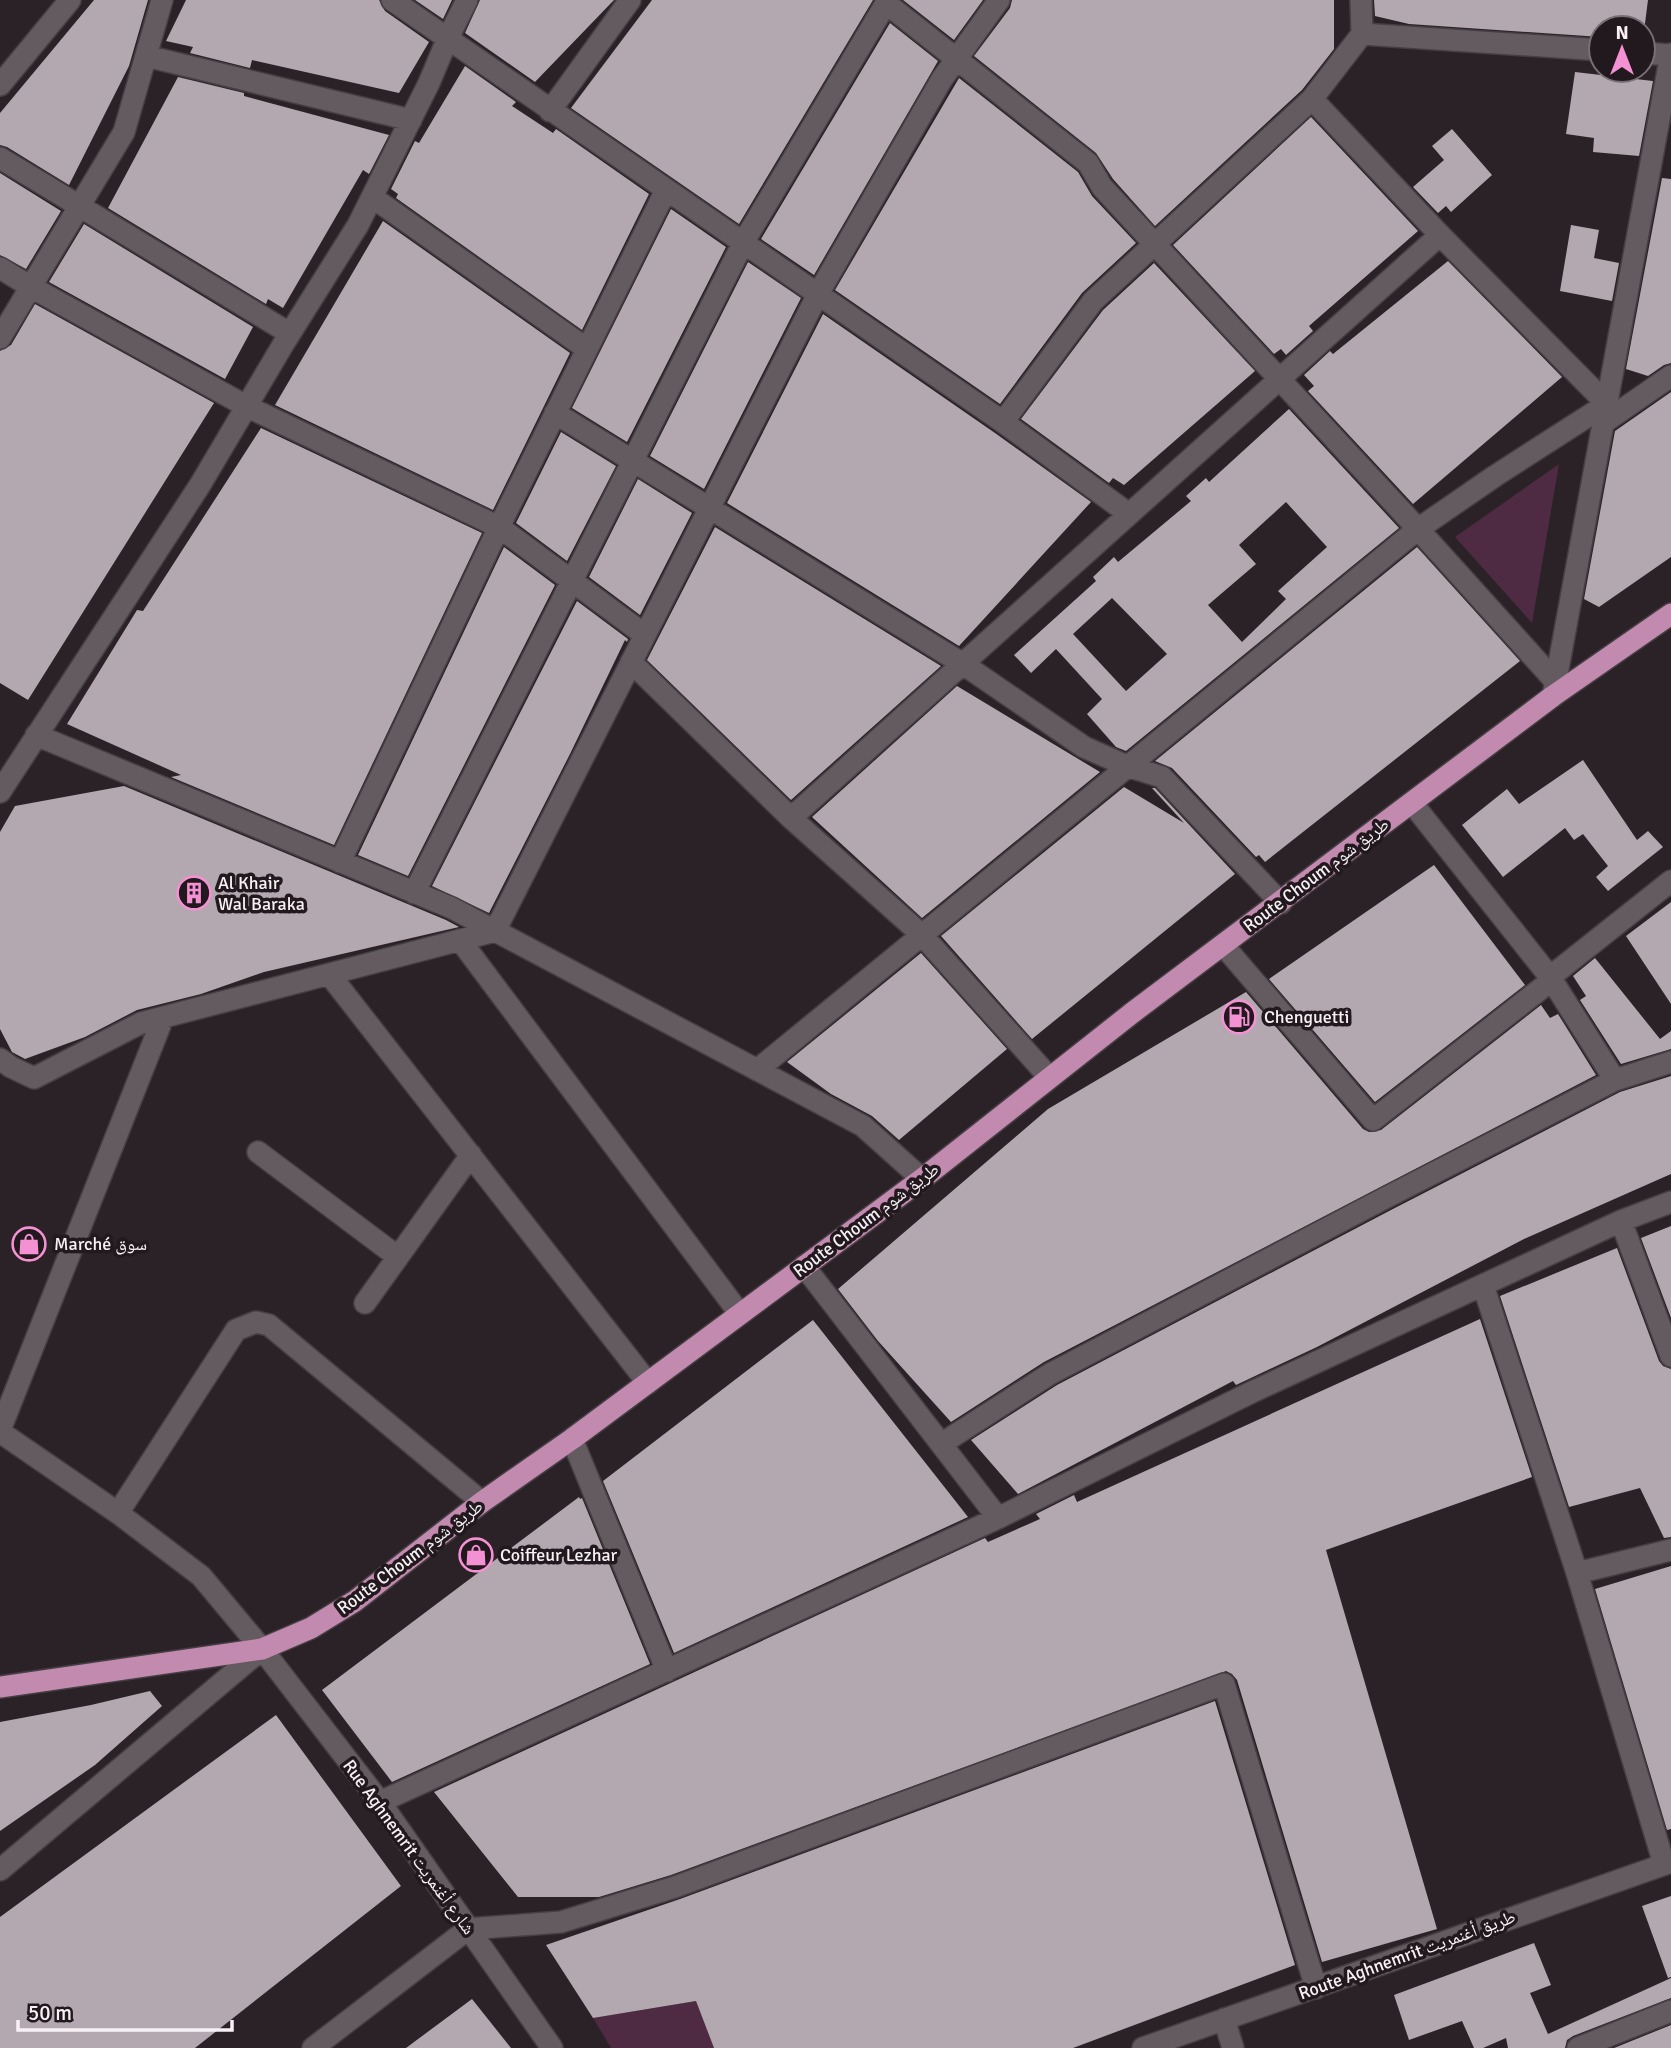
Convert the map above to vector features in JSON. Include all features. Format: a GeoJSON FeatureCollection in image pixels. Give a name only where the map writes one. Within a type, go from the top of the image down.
{"type":"FeatureCollection","features":[{"type":"Feature","properties":{"kind":"highway","name":"Route Choum طريق شوم"},"geometry":{"type":"LineString","coordinates":[[0,1687],[262,1649],[311,1629],[355,1601],[482,1502],[572,1439],[922,1179],[1049,1077],[1412,803],[1554,689],[1671,614]]}},
{"type":"Feature","properties":{"kind":"street"},"geometry":{"type":"LineString","coordinates":[[0,85],[71,0]]}},
{"type":"Feature","properties":{"kind":"street"},"geometry":{"type":"LineString","coordinates":[[0,338],[124,132],[162,0]]}},
{"type":"Feature","properties":{"kind":"street"},"geometry":{"type":"LineString","coordinates":[[392,0],[1003,422],[1129,514]]}},
{"type":"Feature","properties":{"kind":"street"},"geometry":{"type":"LineString","coordinates":[[3,780],[36,735],[193,496],[289,333],[358,225],[467,0]]}},
{"type":"Feature","properties":{"kind":"street"},"geometry":{"type":"LineString","coordinates":[[550,111],[630,0]]}},
{"type":"Feature","properties":{"kind":"street"},"geometry":{"type":"LineString","coordinates":[[0,1059],[10,1067],[34,1078],[141,1023],[495,931],[818,294],[942,79],[999,0]]}},
{"type":"Feature","properties":{"kind":"street"},"geometry":{"type":"LineString","coordinates":[[1003,422],[1093,300],[1312,99],[1362,34],[1362,0]]}},
{"type":"Feature","properties":{"kind":"street"},"geometry":{"type":"LineString","coordinates":[[414,893],[743,243],[887,2],[1088,163],[1102,187],[1418,529],[1554,689]]}},
{"type":"Feature","properties":{"kind":"street"},"geometry":{"type":"LineString","coordinates":[[1362,34],[1587,49]]}},
{"type":"Feature","properties":{"kind":"street"},"geometry":{"type":"LineString","coordinates":[[1554,689],[1671,55]]}},
{"type":"Feature","properties":{"kind":"street"},"geometry":{"type":"LineString","coordinates":[[146,56],[411,120]]}},
{"type":"Feature","properties":{"kind":"street"},"geometry":{"type":"LineString","coordinates":[[1312,99],[1605,414]]}},
{"type":"Feature","properties":{"kind":"street"},"geometry":{"type":"LineString","coordinates":[[0,158],[289,333]]}},
{"type":"Feature","properties":{"kind":"street"},"geometry":{"type":"LineString","coordinates":[[340,862],[499,527],[666,190]]}},
{"type":"Feature","properties":{"kind":"street"},"geometry":{"type":"LineString","coordinates":[[372,197],[587,349]]}},
{"type":"Feature","properties":{"kind":"street"},"geometry":{"type":"LineString","coordinates":[[791,818],[1440,235]]}},
{"type":"Feature","properties":{"kind":"street"},"geometry":{"type":"LineString","coordinates":[[0,268],[246,406],[499,527],[645,635]]}},
{"type":"Feature","properties":{"kind":"street"},"geometry":{"type":"LineString","coordinates":[[757,1070],[1418,529],[1495,476],[1671,376]]}},
{"type":"Feature","properties":{"kind":"street"},"geometry":{"type":"LineString","coordinates":[[555,414],[963,664],[1084,747],[1127,766],[1162,777],[1281,903]]}},
{"type":"Feature","properties":{"kind":"street"},"geometry":{"type":"LineString","coordinates":[[631,662],[791,818],[922,935],[1049,1077]]}},
{"type":"Feature","properties":{"kind":"street"},"geometry":{"type":"LineString","coordinates":[[36,735],[452,908],[863,1126],[922,1179]]}},
{"type":"Feature","properties":{"kind":"street"},"geometry":{"type":"LineString","coordinates":[[1412,803],[1551,978],[1615,1080]]}},
{"type":"Feature","properties":{"kind":"street"},"geometry":{"type":"LineString","coordinates":[[1223,945],[1373,1120],[1671,881]]}},
{"type":"Feature","properties":{"kind":"street"},"geometry":{"type":"LineString","coordinates":[[460,940],[740,1314]]}},
{"type":"Feature","properties":{"kind":"street"},"geometry":{"type":"LineString","coordinates":[[330,974],[648,1383]]}},
{"type":"Feature","properties":{"kind":"street"},"geometry":{"type":"LineString","coordinates":[[0,1431],[163,1018]]}},
{"type":"Feature","properties":{"kind":"street"},"geometry":{"type":"LineString","coordinates":[[940,1444],[1050,1374],[1615,1080],[1671,1062]]}},
{"type":"Feature","properties":{"kind":"street"},"geometry":{"type":"LineString","coordinates":[[258,1152],[398,1257]]}},
{"type":"Feature","properties":{"kind":"street"},"geometry":{"type":"LineString","coordinates":[[365,1303],[471,1155]]}},
{"type":"Feature","properties":{"kind":"street"},"geometry":{"type":"LineString","coordinates":[[380,1801],[998,1518],[1252,1392],[1621,1221],[1671,1202]]}},
{"type":"Feature","properties":{"kind":"street"},"geometry":{"type":"LineString","coordinates":[[1621,1221],[1671,1356]]}},
{"type":"Feature","properties":{"kind":"street"},"geometry":{"type":"LineString","coordinates":[[804,1266],[998,1518]]}},
{"type":"Feature","properties":{"kind":"street"},"geometry":{"type":"LineString","coordinates":[[1483,1285],[1668,1863]]}},
{"type":"Feature","properties":{"kind":"street"},"geometry":{"type":"LineString","coordinates":[[118,1513],[236,1330],[256,1322],[269,1325],[482,1502]]}},
{"type":"Feature","properties":{"kind":"street","name":"Rue Aghnemrit شارع أغنمريت"},"geometry":{"type":"LineString","coordinates":[[0,1431],[118,1513],[201,1576],[262,1649],[380,1801],[552,2048]]}},
{"type":"Feature","properties":{"kind":"street"},"geometry":{"type":"LineString","coordinates":[[572,1439],[667,1671]]}},
{"type":"Feature","properties":{"kind":"street"},"geometry":{"type":"LineString","coordinates":[[1577,1573],[1671,1550]]}},
{"type":"Feature","properties":{"kind":"street"},"geometry":{"type":"LineString","coordinates":[[0,1870],[262,1649]]}},
{"type":"Feature","properties":{"kind":"street"},"geometry":{"type":"LineString","coordinates":[[313,2048],[468,1929],[561,1922],[675,1887],[1224,1684],[1317,1988]]}},
{"type":"Feature","properties":{"kind":"street","name":"Route Aghnemrit طريق أغنمريت"},"geometry":{"type":"LineString","coordinates":[[1143,2048],[1668,1863]]}},
{"type":"Feature","properties":{"kind":"street"},"geometry":{"type":"LineString","coordinates":[[1578,2048],[1671,2011]]}},
{"type":"Feature","properties":{"kind":"street"},"geometry":{"type":"LineString","coordinates":[[1224,2019],[1233,2048]]}},
{"type":"Feature","properties":{"kind":"shaded area"},"geometry":{"type":"Polygon","coordinates":[[[1559,464],[1532,623],[1455,537],[1559,464]]]}},
{"type":"Feature","properties":{"kind":"shaded area"},"geometry":{"type":"Polygon","coordinates":[[[696,2001],[714,2048],[611,2048],[593,2018],[696,2001]]]}},
{"type":"Feature","properties":{"kind":"building"},"geometry":{"type":"Polygon","coordinates":[[[94,0],[148,0],[129,66],[69,185],[0,145],[0,113],[94,0]]]}},
{"type":"Feature","properties":{"kind":"building"},"geometry":{"type":"Polygon","coordinates":[[[186,0],[379,0],[385,11],[429,42],[399,93],[252,60],[250,68],[190,53],[193,47],[166,41],[186,0]]]}},
{"type":"Feature","properties":{"kind":"building"},"geometry":{"type":"Polygon","coordinates":[[[415,0],[452,0],[443,19],[415,0]]]}},
{"type":"Feature","properties":{"kind":"building"},"geometry":{"type":"Polygon","coordinates":[[[480,0],[614,0],[535,82],[465,33],[480,0]]]}},
{"type":"Feature","properties":{"kind":"building"},"geometry":{"type":"Polygon","coordinates":[[[652,0],[873,0],[739,224],[571,108],[652,0]]]}},
{"type":"Feature","properties":{"kind":"building"},"geometry":{"type":"Polygon","coordinates":[[[903,0],[983,0],[954,40],[903,0]]]}},
{"type":"Feature","properties":{"kind":"building"},"geometry":{"type":"Polygon","coordinates":[[[1012,0],[1334,0],[1334,49],[1302,90],[1155,226],[1113,179],[1096,153],[974,56],[1010,8],[1012,0]]]}},
{"type":"Feature","properties":{"kind":"building"},"geometry":{"type":"Polygon","coordinates":[[[1374,0],[1648,0],[1646,14],[1587,14],[1587,36],[1409,24],[1375,16],[1374,0]]]}},
{"type":"Feature","properties":{"kind":"building"},"geometry":{"type":"Polygon","coordinates":[[[890,23],[938,61],[814,275],[761,239],[890,23]]]}},
{"type":"Feature","properties":{"kind":"building"},"geometry":{"type":"Polygon","coordinates":[[[465,66],[516,102],[512,106],[553,133],[556,129],[649,194],[582,330],[396,198],[398,194],[391,189],[415,141],[419,143],[465,66]]]}},
{"type":"Feature","properties":{"kind":"building"},"geometry":{"type":"Polygon","coordinates":[[[1575,72],[1587,73],[1587,84],[1652,84],[1639,156],[1593,152],[1594,138],[1566,134],[1575,72]]]}},
{"type":"Feature","properties":{"kind":"building"},"geometry":{"type":"Polygon","coordinates":[[[178,77],[389,135],[369,174],[363,170],[283,308],[268,299],[266,304],[108,208],[178,77]]]}},
{"type":"Feature","properties":{"kind":"building"},"geometry":{"type":"Polygon","coordinates":[[[959,78],[1078,172],[1092,196],[1136,243],[1082,293],[1000,404],[835,290],[959,78]]]}},
{"type":"Feature","properties":{"kind":"building"},"geometry":{"type":"Polygon","coordinates":[[[1311,117],[1418,231],[1309,326],[1313,331],[1286,355],[1281,349],[1274,354],[1173,245],[1311,117]]]}},
{"type":"Feature","properties":{"kind":"building"},"geometry":{"type":"Polygon","coordinates":[[[1452,129],[1492,175],[1451,212],[1446,206],[1438,213],[1413,187],[1444,160],[1432,146],[1452,129]]]}},
{"type":"Feature","properties":{"kind":"building"},"geometry":{"type":"Polygon","coordinates":[[[0,173],[61,211],[26,269],[0,255],[0,173]]]}},
{"type":"Feature","properties":{"kind":"building"},"geometry":{"type":"Polygon","coordinates":[[[1662,178],[1671,179],[1671,363],[1648,376],[1626,369],[1662,178]]]}},
{"type":"Feature","properties":{"kind":"building"},"geometry":{"type":"Polygon","coordinates":[[[671,209],[726,247],[627,442],[572,408],[671,209]]]}},
{"type":"Feature","properties":{"kind":"building"},"geometry":{"type":"Polygon","coordinates":[[[383,221],[570,353],[493,510],[275,405],[383,221]]]}},
{"type":"Feature","properties":{"kind":"building"},"geometry":{"type":"Polygon","coordinates":[[[84,224],[253,327],[225,379],[49,282],[84,224]]]}},
{"type":"Feature","properties":{"kind":"building"},"geometry":{"type":"Polygon","coordinates":[[[1571,225],[1599,230],[1594,258],[1619,263],[1612,301],[1560,291],[1571,225]]]}},
{"type":"Feature","properties":{"kind":"building"},"geometry":{"type":"Polygon","coordinates":[[[1448,261],[1562,377],[1413,504],[1308,391],[1314,386],[1304,375],[1330,351],[1333,354],[1448,261]]]}},
{"type":"Feature","properties":{"kind":"building"},"geometry":{"type":"Polygon","coordinates":[[[748,262],[801,298],[704,489],[650,456],[748,262]]]}},
{"type":"Feature","properties":{"kind":"building"},"geometry":{"type":"Polygon","coordinates":[[[1154,263],[1255,371],[1124,485],[1113,478],[1109,483],[1021,419],[1103,310],[1154,263]]]}},
{"type":"Feature","properties":{"kind":"building"},"geometry":{"type":"Polygon","coordinates":[[[35,304],[214,403],[28,700],[0,683],[0,351],[11,345],[35,304]]]}},
{"type":"Feature","properties":{"kind":"building"},"geometry":{"type":"Polygon","coordinates":[[[823,314],[1091,502],[959,646],[727,503],[823,314]]]}},
{"type":"Feature","properties":{"kind":"building"},"geometry":{"type":"Polygon","coordinates":[[[1671,392],[1671,557],[1599,607],[1584,599],[1615,431],[1671,392]]]}},
{"type":"Feature","properties":{"kind":"building"},"geometry":{"type":"Polygon","coordinates":[[[1289,409],[1399,528],[1126,751],[1116,747],[1087,714],[1102,699],[1056,649],[1031,673],[1014,655],[1096,581],[1093,577],[1114,557],[1118,562],[1191,501],[1186,496],[1206,478],[1209,482],[1289,409]],[[1286,502],[1239,545],[1256,564],[1208,605],[1242,642],[1286,599],[1278,591],[1327,547],[1286,502]],[[1112,598],[1073,634],[1126,691],[1167,654],[1112,598]]]}},
{"type":"Feature","properties":{"kind":"building"},"geometry":{"type":"Polygon","coordinates":[[[261,428],[482,533],[334,845],[171,777],[181,775],[67,724],[137,610],[143,611],[261,428]]]}},
{"type":"Feature","properties":{"kind":"building"},"geometry":{"type":"Polygon","coordinates":[[[561,432],[616,466],[567,561],[516,523],[561,432]]]}},
{"type":"Feature","properties":{"kind":"building"},"geometry":{"type":"Polygon","coordinates":[[[638,479],[692,513],[640,615],[589,577],[638,479]]]}},
{"type":"Feature","properties":{"kind":"building"},"geometry":{"type":"Polygon","coordinates":[[[715,527],[941,666],[791,800],[647,660],[715,527]]]}},
{"type":"Feature","properties":{"kind":"building"},"geometry":{"type":"Polygon","coordinates":[[[504,547],[555,585],[408,876],[358,855],[504,547]]]}},
{"type":"Feature","properties":{"kind":"building"},"geometry":{"type":"Polygon","coordinates":[[[1417,547],[1520,661],[1265,862],[1259,855],[1256,857],[1172,768],[1155,761],[1417,547]]]}},
{"type":"Feature","properties":{"kind":"building"},"geometry":{"type":"Polygon","coordinates":[[[577,601],[628,639],[627,642],[625,640],[489,913],[432,886],[577,601]]]}},
{"type":"Feature","properties":{"kind":"building"},"geometry":{"type":"Polygon","coordinates":[[[957,686],[1100,772],[922,918],[812,817],[957,686]]]}},
{"type":"Feature","properties":{"kind":"building"},"geometry":{"type":"Polygon","coordinates":[[[1583,760],[1637,840],[1648,831],[1663,847],[1608,891],[1596,877],[1608,866],[1583,834],[1574,840],[1565,828],[1503,877],[1462,825],[1507,789],[1519,804],[1583,760]]]}},
{"type":"Feature","properties":{"kind":"building","name":"Al Khair Wal Baraka"},"geometry":{"type":"Polygon","coordinates":[[[124,786],[459,927],[264,972],[201,994],[137,1010],[85,1037],[25,1059],[12,1052],[0,1029],[0,832],[15,806],[124,786]]]}},
{"type":"Feature","properties":{"kind":"building"},"geometry":{"type":"Polygon","coordinates":[[[1124,787],[1184,823],[1152,788],[1155,788],[1235,874],[1032,1039],[941,936],[1124,787]]]}},
{"type":"Feature","properties":{"kind":"building"},"geometry":{"type":"Polygon","coordinates":[[[1434,865],[1525,985],[1375,1102],[1269,979],[1434,865]]]}},
{"type":"Feature","properties":{"kind":"building"},"geometry":{"type":"Polygon","coordinates":[[[1671,902],[1671,1004],[1626,936],[1671,902]]]}},
{"type":"Feature","properties":{"kind":"building"},"geometry":{"type":"Polygon","coordinates":[[[921,953],[1007,1049],[899,1140],[872,1116],[831,1094],[787,1062],[921,953]]]}},
{"type":"Feature","properties":{"kind":"building"},"geometry":{"type":"Polygon","coordinates":[[[1595,958],[1660,1039],[1671,1031],[1671,1049],[1621,1064],[1580,1000],[1586,996],[1573,976],[1595,958]]]}},
{"type":"Feature","properties":{"kind":"building"},"geometry":{"type":"Polygon","coordinates":[[[1246,992],[1363,1129],[1369,1132],[1381,1130],[1541,1005],[1550,1018],[1558,1014],[1596,1075],[1044,1362],[951,1422],[878,1341],[838,1289],[1048,1109],[1246,992]]]}},
{"type":"Feature","properties":{"kind":"building"},"geometry":{"type":"Polygon","coordinates":[[[1671,1076],[1671,1174],[1524,1239],[1317,1347],[1236,1385],[1233,1381],[1018,1494],[971,1440],[1057,1385],[1391,1210],[1620,1092],[1671,1076]]]}},
{"type":"Feature","properties":{"kind":"building"},"geometry":{"type":"Polygon","coordinates":[[[1671,1226],[1671,1318],[1641,1238],[1671,1226]]]}},
{"type":"Feature","properties":{"kind":"building"},"geometry":{"type":"Polygon","coordinates":[[[1617,1248],[1659,1361],[1671,1369],[1671,1537],[1664,1538],[1640,1488],[1569,1507],[1500,1296],[1617,1248]]]}},
{"type":"Feature","properties":{"kind":"building"},"geometry":{"type":"Polygon","coordinates":[[[1480,1319],[1532,1477],[1326,1550],[1437,1929],[1322,1962],[1237,1680],[1226,1671],[671,1875],[599,1897],[518,1897],[434,1792],[985,1538],[988,1542],[1040,1519],[1036,1514],[1074,1495],[1077,1502],[1480,1319]]]}},
{"type":"Feature","properties":{"kind":"building"},"geometry":{"type":"Polygon","coordinates":[[[813,1320],[968,1517],[674,1653],[603,1481],[813,1320]]]}},
{"type":"Feature","properties":{"kind":"building"},"geometry":{"type":"Polygon","coordinates":[[[579,1497],[582,1498],[650,1664],[392,1782],[322,1690],[579,1497]]]}},
{"type":"Feature","properties":{"kind":"building"},"geometry":{"type":"Polygon","coordinates":[[[1671,1566],[1671,1829],[1667,1830],[1595,1589],[1671,1566]]]}},
{"type":"Feature","properties":{"kind":"building"},"geometry":{"type":"Polygon","coordinates":[[[150,1691],[162,1706],[95,1765],[0,1831],[0,1722],[150,1691]]]}},
{"type":"Feature","properties":{"kind":"building"},"geometry":{"type":"Polygon","coordinates":[[[1215,1701],[1295,1965],[1073,2048],[714,2048],[696,2001],[593,2018],[546,1945],[680,1899],[1215,1701]]]}},
{"type":"Feature","properties":{"kind":"building"},"geometry":{"type":"Polygon","coordinates":[[[276,1715],[401,1886],[195,2048],[0,2048],[0,1917],[276,1715]]]}},
{"type":"Feature","properties":{"kind":"building"},"geometry":{"type":"Polygon","coordinates":[[[1671,1896],[1671,1977],[1668,1978],[1642,1906],[1671,1896]]]}},
{"type":"Feature","properties":{"kind":"building"},"geometry":{"type":"Polygon","coordinates":[[[1534,1943],[1551,1985],[1530,1993],[1548,2034],[1671,1978],[1671,1998],[1573,2036],[1567,2040],[1565,2048],[1508,2048],[1506,2038],[1483,2048],[1474,2048],[1462,2021],[1409,2040],[1394,1995],[1534,1943]]]}},
{"type":"Feature","properties":{"kind":"building"},"geometry":{"type":"Polygon","coordinates":[[[472,1999],[511,2048],[406,2048],[472,1999]]]}},
{"type":"Feature","properties":{"kind":"building"},"geometry":{"type":"Polygon","coordinates":[[[1671,2025],[1671,2048],[1614,2048],[1671,2025]]]}},
{"type":"Feature","properties":{"kind":"place","name":"Al Khair Wal Baraka"},"geometry":{"type":"Point","coordinates":[194,893]}},
{"type":"Feature","properties":{"kind":"place","name":"Chenguetti"},"geometry":{"type":"Point","coordinates":[1239,1017]}},
{"type":"Feature","properties":{"kind":"place","name":"Marché سوق"},"geometry":{"type":"Point","coordinates":[29,1244]}},
{"type":"Feature","properties":{"kind":"place","name":"Coiffeur Lezhar"},"geometry":{"type":"Point","coordinates":[476,1555]}}]}
